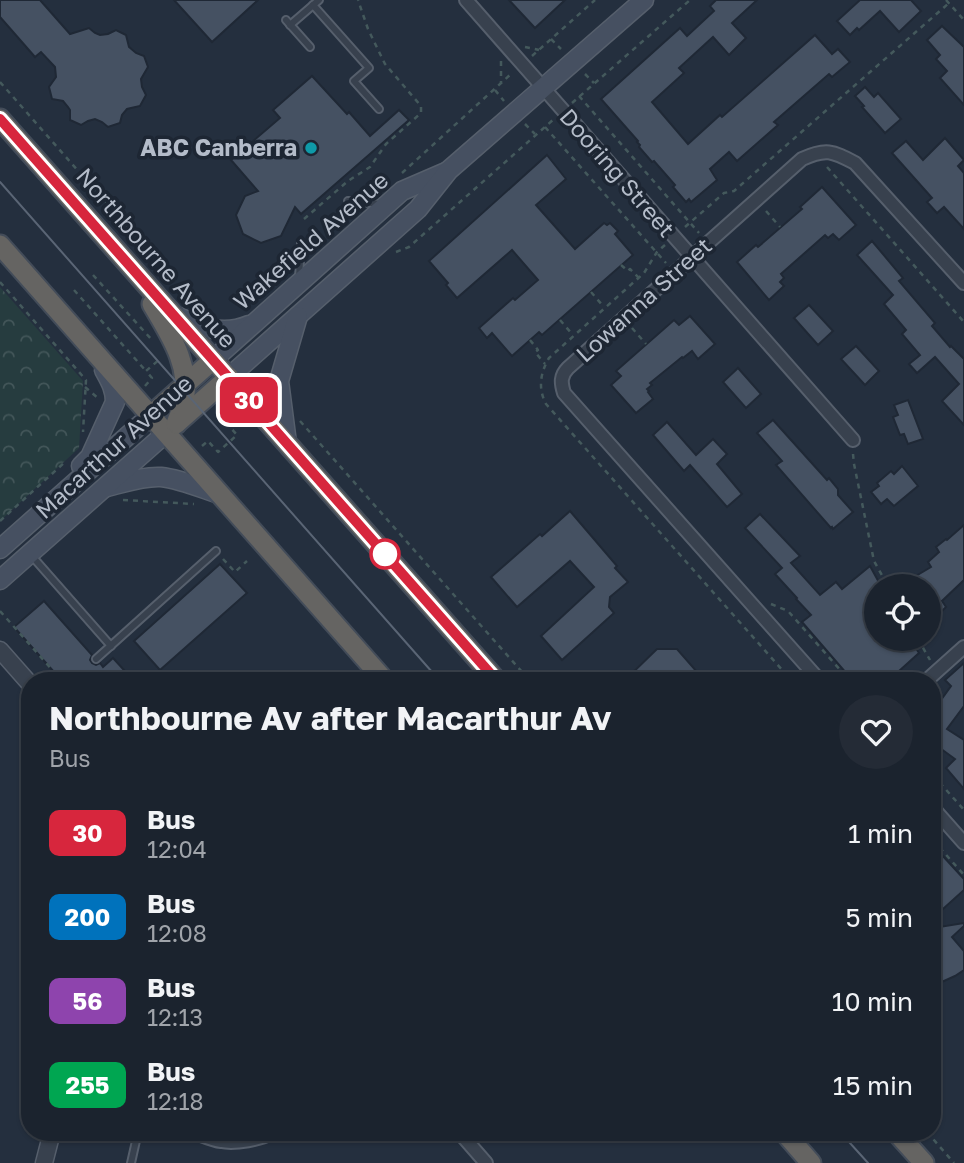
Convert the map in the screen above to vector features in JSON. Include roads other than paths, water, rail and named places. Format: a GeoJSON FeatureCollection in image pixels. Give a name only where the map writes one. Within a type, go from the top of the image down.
{"type":"FeatureCollection","features":[{"type":"Feature","properties":{"kind":"highway","name":"Northbourne Avenue"},"geometry":{"type":"LineString","coordinates":[[0,119],[489,672]]}},
{"type":"Feature","properties":{"kind":"highway"},"geometry":{"type":"LineString","coordinates":[[0,245],[150,416],[171,429],[219,494],[377,672]]}},
{"type":"Feature","properties":{"kind":"highway"},"geometry":{"type":"LineString","coordinates":[[133,269],[181,358],[185,385],[184,404],[171,429]]}},
{"type":"Feature","properties":{"kind":"highway","name":"Wakefield Avenue"},"geometry":{"type":"LineString","coordinates":[[150,416],[213,360]]}},
{"type":"Feature","properties":{"kind":"highway","name":"Macarthur Avenue"},"geometry":{"type":"LineString","coordinates":[[171,429],[229,377]]}},
{"type":"Feature","properties":{"kind":"highway"},"geometry":{"type":"LineString","coordinates":[[792,1141],[811,1163]]}},
{"type":"Feature","properties":{"kind":"highway"},"geometry":{"type":"LineString","coordinates":[[905,1141],[924,1163]]}},
{"type":"Feature","properties":{"kind":"main road","name":"Wakefield Avenue"},"geometry":{"type":"LineString","coordinates":[[229,377],[418,209],[449,170],[645,0]]}},
{"type":"Feature","properties":{"kind":"main road","name":"Wakefield Avenue"},"geometry":{"type":"LineString","coordinates":[[213,360],[402,191],[449,170]]}},
{"type":"Feature","properties":{"kind":"main road"},"geometry":{"type":"LineString","coordinates":[[172,314],[195,324],[222,330],[232,331],[255,323]]}},
{"type":"Feature","properties":{"kind":"main road"},"geometry":{"type":"LineString","coordinates":[[287,443],[279,381],[298,316]]}},
{"type":"Feature","properties":{"kind":"main road"},"geometry":{"type":"LineString","coordinates":[[42,512],[72,474],[90,457],[115,402],[113,385],[94,352]]}},
{"type":"Feature","properties":{"kind":"main road","name":"Macarthur Avenue"},"geometry":{"type":"LineString","coordinates":[[0,549],[150,416]]}},
{"type":"Feature","properties":{"kind":"main road","name":"Macarthur Avenue"},"geometry":{"type":"LineString","coordinates":[[0,580],[171,429]]}},
{"type":"Feature","properties":{"kind":"main road"},"geometry":{"type":"LineString","coordinates":[[104,488],[161,477],[219,494]]}},
{"type":"Feature","properties":{"kind":"street","name":"Dooring Street"},"geometry":{"type":"LineString","coordinates":[[466,0],[853,440]]}},
{"type":"Feature","properties":{"kind":"street","name":"Lowanna Street"},"geometry":{"type":"LineString","coordinates":[[812,672],[564,393],[561,385],[563,373],[802,159],[818,152],[837,154],[855,163],[964,283]]}},
{"type":"Feature","properties":{"kind":"street"},"geometry":{"type":"LineString","coordinates":[[935,672],[964,647]]}},
{"type":"Feature","properties":{"kind":"street"},"geometry":{"type":"LineString","coordinates":[[0,650],[21,674]]}},
{"type":"Feature","properties":{"kind":"street"},"geometry":{"type":"LineString","coordinates":[[941,817],[964,843]]}},
{"type":"Feature","properties":{"kind":"street"},"geometry":{"type":"LineString","coordinates":[[44,1163],[50,1141]]}},
{"type":"Feature","properties":{"kind":"street"},"geometry":{"type":"LineString","coordinates":[[466,1141],[486,1163]]}},
{"type":"Feature","properties":{"kind":"lane"},"geometry":{"type":"LineString","coordinates":[[310,47],[288,23],[319,0]]}},
{"type":"Feature","properties":{"kind":"lane"},"geometry":{"type":"LineString","coordinates":[[313,5],[369,68],[354,81],[379,109]]}},
{"type":"Feature","properties":{"kind":"lane"},"geometry":{"type":"LineString","coordinates":[[348,201],[387,205]]}},
{"type":"Feature","properties":{"kind":"lane"},"geometry":{"type":"LineString","coordinates":[[299,284],[301,243]]}},
{"type":"Feature","properties":{"kind":"lane"},"geometry":{"type":"LineString","coordinates":[[96,659],[216,551]]}},
{"type":"Feature","properties":{"kind":"lane"},"geometry":{"type":"LineString","coordinates":[[30,554],[111,646]]}},
{"type":"Feature","properties":{"kind":"lane"},"geometry":{"type":"LineString","coordinates":[[131,1163],[136,1141]]}},
{"type":"Feature","properties":{"kind":"tram line"},"geometry":{"type":"LineString","coordinates":[[0,182],[432,672]]}},
{"type":"Feature","properties":{"kind":"tram line"},"geometry":{"type":"LineString","coordinates":[[848,1141],[868,1163]]}},
{"type":"Feature","properties":{"kind":"place","name":"ABC Canberra"},"geometry":{"type":"Point","coordinates":[311,148]}}]}
